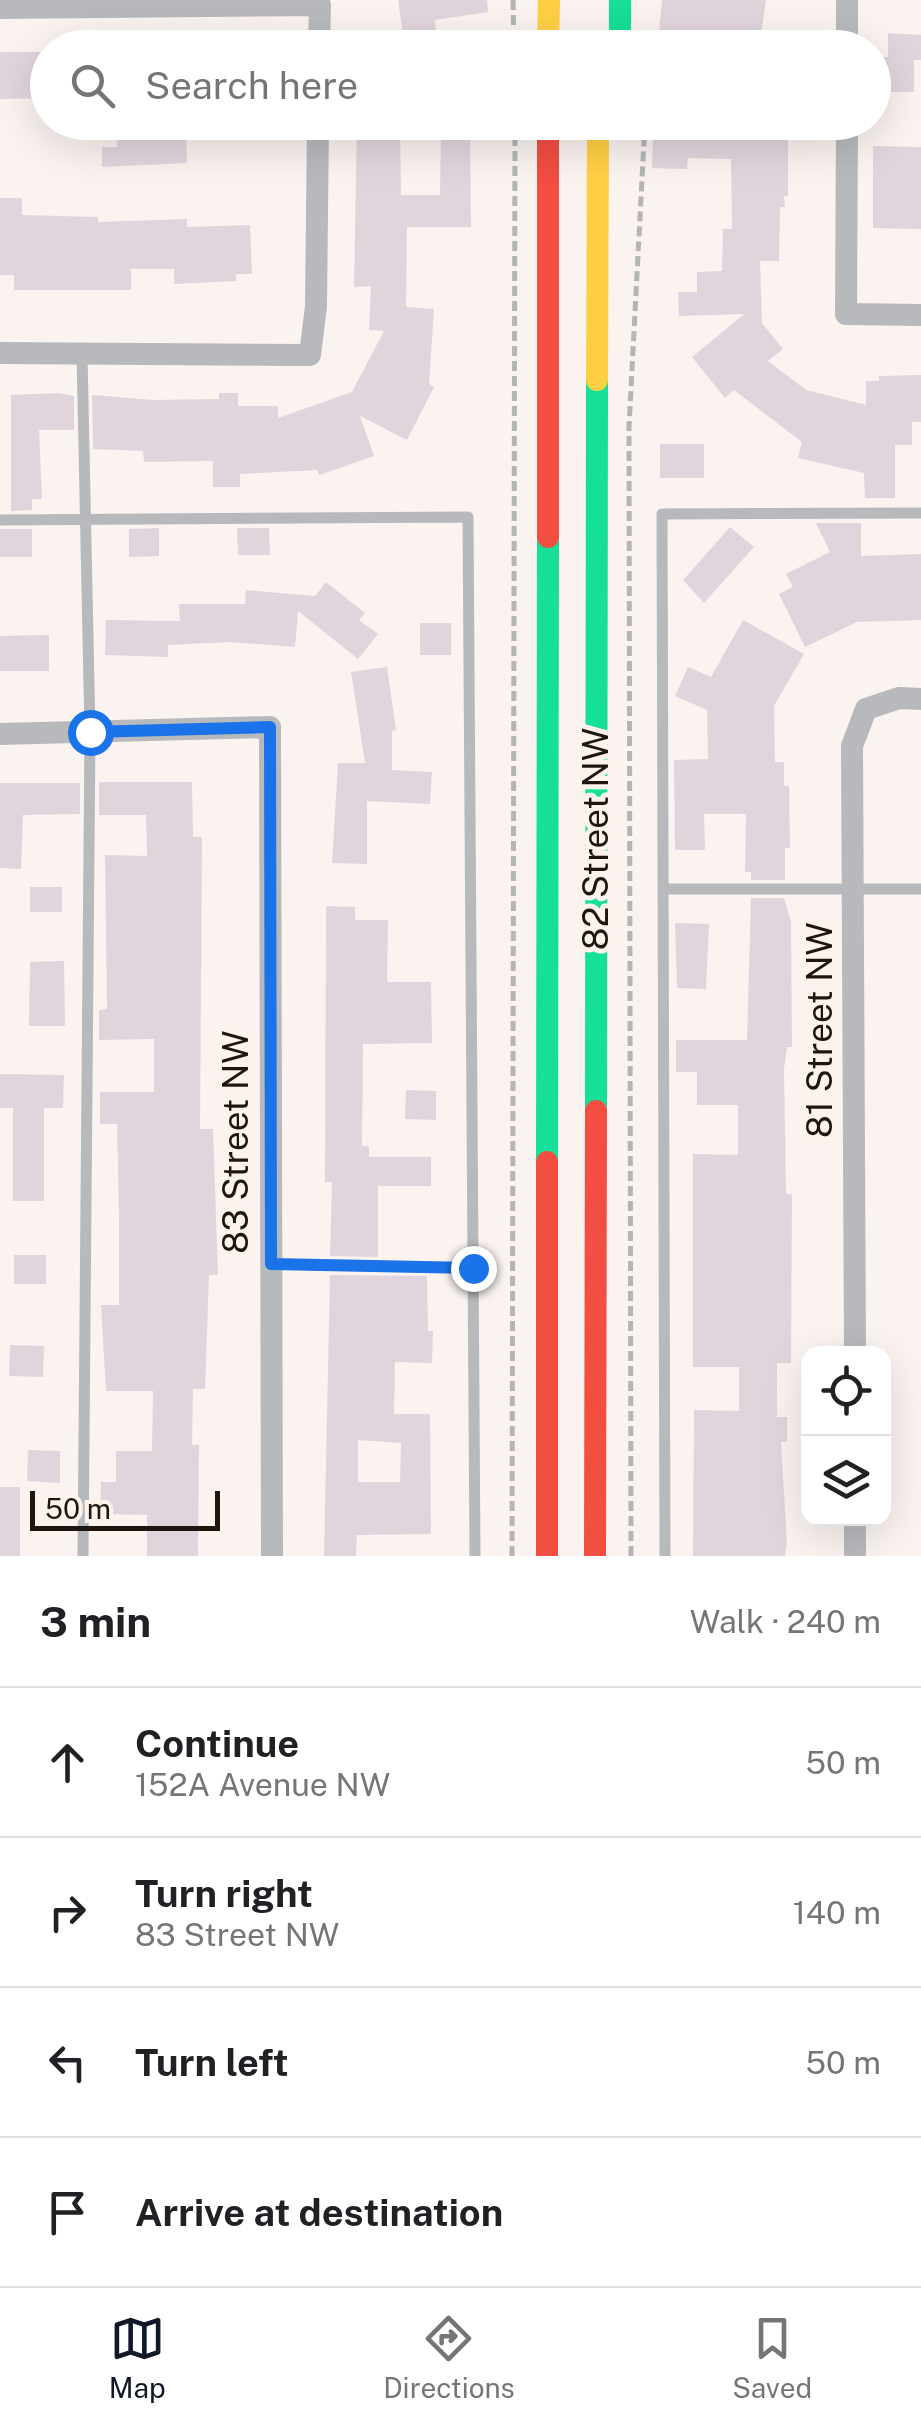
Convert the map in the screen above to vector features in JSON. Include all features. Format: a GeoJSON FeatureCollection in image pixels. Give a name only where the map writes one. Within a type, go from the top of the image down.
{"type":"FeatureCollection","features":[{"type":"Feature","properties":{"kind":"main road"},"geometry":{"type":"LineString","coordinates":[[548,0],[548,30]]}},
{"type":"Feature","properties":{"kind":"main road"},"geometry":{"type":"LineString","coordinates":[[598,0],[598,30]]}},
{"type":"Feature","properties":{"kind":"main road"},"geometry":{"type":"LineString","coordinates":[[620,0],[620,30]]}},
{"type":"Feature","properties":{"kind":"main road","name":"82 Street NW"},"geometry":{"type":"LineString","coordinates":[[547,1556],[548,140]]}},
{"type":"Feature","properties":{"kind":"main road","name":"82 Street NW"},"geometry":{"type":"LineString","coordinates":[[594,1556],[598,140]]}},
{"type":"Feature","properties":{"kind":"main road"},"geometry":{"type":"LineString","coordinates":[[597,284],[618,200],[619,140]]}},
{"type":"Feature","properties":{"kind":"street"},"geometry":{"type":"LineString","coordinates":[[847,0],[847,30]]}},
{"type":"Feature","properties":{"kind":"street"},"geometry":{"type":"LineString","coordinates":[[0,8],[320,6],[320,30]]}},
{"type":"Feature","properties":{"kind":"street"},"geometry":{"type":"LineString","coordinates":[[0,353],[310,355],[316,306],[318,140]]}},
{"type":"Feature","properties":{"kind":"street"},"geometry":{"type":"LineString","coordinates":[[847,140],[846,314],[921,315]]}},
{"type":"Feature","properties":{"kind":"street","name":"81 Street NW"},"geometry":{"type":"LineString","coordinates":[[855,1346],[852,746],[866,709],[900,698],[921,699]]}},
{"type":"Feature","properties":{"kind":"street","name":"83 Street NW"},"geometry":{"type":"LineString","coordinates":[[90,732],[270,727],[272,1556]]}},
{"type":"Feature","properties":{"kind":"street"},"geometry":{"type":"LineString","coordinates":[[0,734],[90,732]]}},
{"type":"Feature","properties":{"kind":"street"},"geometry":{"type":"LineString","coordinates":[[855,1526],[855,1556]]}},
{"type":"Feature","properties":{"kind":"lane"},"geometry":{"type":"LineString","coordinates":[[82,354],[90,732],[83,1556]]}},
{"type":"Feature","properties":{"kind":"lane"},"geometry":{"type":"LineString","coordinates":[[665,1556],[662,514],[921,513]]}},
{"type":"Feature","properties":{"kind":"lane"},"geometry":{"type":"LineString","coordinates":[[0,520],[468,516],[475,1556]]}},
{"type":"Feature","properties":{"kind":"lane"},"geometry":{"type":"LineString","coordinates":[[663,889],[921,889]]}},
{"type":"Feature","properties":{"kind":"lane"},"geometry":{"type":"LineString","coordinates":[[271,1264],[473,1268]]}},
{"type":"Feature","properties":{"kind":"path"},"geometry":{"type":"LineString","coordinates":[[514,0],[514,30]]}},
{"type":"Feature","properties":{"kind":"path"},"geometry":{"type":"LineString","coordinates":[[512,1556],[514,140]]}},
{"type":"Feature","properties":{"kind":"path"},"geometry":{"type":"LineString","coordinates":[[631,1556],[629,445],[635,353],[632,310],[644,140]]}},
{"type":"Feature","properties":{"kind":"building"},"geometry":{"type":"Polygon","coordinates":[[[398,0],[487,0],[488,12],[435,20],[436,30],[402,30],[398,0]]]}},
{"type":"Feature","properties":{"kind":"building"},"geometry":{"type":"Polygon","coordinates":[[[662,0],[766,0],[762,30],[659,30],[662,0]]]}},
{"type":"Feature","properties":{"kind":"building"},"geometry":{"type":"Polygon","coordinates":[[[891,33],[921,35],[921,60],[914,60],[914,92],[891,92],[891,33]]]}},
{"type":"Feature","properties":{"kind":"building"},"geometry":{"type":"Polygon","coordinates":[[[0,52],[30,52],[30,98],[0,99],[0,52]]]}},
{"type":"Feature","properties":{"kind":"building"},"geometry":{"type":"Polygon","coordinates":[[[117,140],[186,140],[187,163],[102,167],[102,147],[117,147],[117,140]]]}},
{"type":"Feature","properties":{"kind":"building"},"geometry":{"type":"Polygon","coordinates":[[[357,140],[400,140],[401,195],[440,195],[441,140],[470,140],[471,227],[407,227],[406,307],[434,309],[429,384],[434,387],[407,440],[360,416],[374,456],[319,475],[317,470],[240,474],[240,487],[213,487],[213,461],[144,462],[143,451],[93,449],[92,395],[154,400],[219,399],[219,393],[238,393],[238,406],[278,406],[278,418],[352,392],[384,331],[369,330],[371,286],[354,287],[357,140]]]}},
{"type":"Feature","properties":{"kind":"building"},"geometry":{"type":"Polygon","coordinates":[[[653,140],[788,140],[788,196],[784,196],[785,207],[780,207],[779,261],[760,261],[762,323],[783,349],[768,361],[806,390],[866,405],[866,381],[879,381],[879,376],[921,375],[921,422],[912,422],[912,445],[895,445],[895,498],[865,498],[864,473],[798,458],[802,442],[734,390],[725,398],[692,357],[744,314],[679,316],[678,292],[697,292],[697,272],[722,271],[723,229],[732,229],[731,159],[688,158],[687,169],[652,168],[653,140]]]}},
{"type":"Feature","properties":{"kind":"building"},"geometry":{"type":"Polygon","coordinates":[[[873,146],[921,147],[921,229],[873,228],[873,146]]]}},
{"type":"Feature","properties":{"kind":"building"},"geometry":{"type":"Polygon","coordinates":[[[0,198],[22,198],[22,215],[98,217],[98,222],[187,219],[187,227],[250,225],[252,274],[236,274],[236,281],[174,284],[174,269],[131,269],[131,290],[14,290],[14,275],[0,275],[0,198]]]}},
{"type":"Feature","properties":{"kind":"building"},"geometry":{"type":"Polygon","coordinates":[[[11,395],[74,396],[74,430],[39,430],[42,499],[32,499],[32,510],[11,511],[11,395]]]}},
{"type":"Feature","properties":{"kind":"building"},"geometry":{"type":"Polygon","coordinates":[[[660,444],[704,444],[704,478],[660,478],[660,444]]]}},
{"type":"Feature","properties":{"kind":"building"},"geometry":{"type":"Polygon","coordinates":[[[816,523],[861,523],[861,556],[921,554],[921,620],[857,622],[805,647],[779,594],[793,587],[786,574],[830,552],[816,523]]]}},
{"type":"Feature","properties":{"kind":"building"},"geometry":{"type":"Polygon","coordinates":[[[730,527],[754,547],[704,603],[683,580],[730,527]]]}},
{"type":"Feature","properties":{"kind":"building"},"geometry":{"type":"Polygon","coordinates":[[[159,528],[159,556],[129,557],[129,529],[159,528]]]}},
{"type":"Feature","properties":{"kind":"building"},"geometry":{"type":"Polygon","coordinates":[[[237,528],[269,528],[270,555],[238,555],[237,528]]]}},
{"type":"Feature","properties":{"kind":"building"},"geometry":{"type":"Polygon","coordinates":[[[0,529],[32,529],[32,557],[0,557],[0,529]]]}},
{"type":"Feature","properties":{"kind":"building"},"geometry":{"type":"Polygon","coordinates":[[[326,582],[365,613],[359,620],[378,634],[358,659],[298,611],[295,647],[230,642],[168,645],[168,657],[105,655],[106,620],[180,621],[179,604],[245,604],[246,590],[315,596],[326,582]]]}},
{"type":"Feature","properties":{"kind":"building"},"geometry":{"type":"Polygon","coordinates":[[[743,620],[804,654],[774,706],[775,762],[784,762],[784,786],[789,786],[790,848],[785,848],[785,880],[751,880],[751,872],[745,872],[746,814],[704,814],[705,850],[675,850],[674,760],[708,759],[707,710],[675,696],[688,667],[711,677],[743,620]]]}},
{"type":"Feature","properties":{"kind":"building"},"geometry":{"type":"Polygon","coordinates":[[[420,623],[451,623],[451,655],[420,655],[420,623]]]}},
{"type":"Feature","properties":{"kind":"building"},"geometry":{"type":"Polygon","coordinates":[[[49,635],[49,671],[0,671],[0,636],[49,635]]]}},
{"type":"Feature","properties":{"kind":"building"},"geometry":{"type":"Polygon","coordinates":[[[387,667],[396,730],[392,731],[392,770],[432,772],[430,804],[367,801],[367,864],[332,863],[338,763],[365,763],[351,672],[387,667]]]}},
{"type":"Feature","properties":{"kind":"building"},"geometry":{"type":"Polygon","coordinates":[[[99,782],[192,782],[193,837],[202,837],[200,1129],[213,1129],[218,1275],[209,1275],[205,1389],[193,1389],[192,1445],[199,1445],[198,1556],[147,1556],[147,1515],[100,1514],[101,1482],[116,1482],[116,1451],[152,1451],[153,1391],[106,1391],[101,1305],[119,1305],[119,1212],[117,1124],[100,1124],[100,1092],[154,1092],[154,1039],[99,1040],[99,1010],[107,1009],[105,855],[147,856],[146,815],[99,815],[99,782]]]}},
{"type":"Feature","properties":{"kind":"building"},"geometry":{"type":"Polygon","coordinates":[[[0,783],[80,783],[80,814],[23,815],[21,869],[0,868],[0,783]]]}},
{"type":"Feature","properties":{"kind":"building"},"geometry":{"type":"Polygon","coordinates":[[[30,887],[62,887],[62,912],[30,912],[30,887]]]}},
{"type":"Feature","properties":{"kind":"building"},"geometry":{"type":"Polygon","coordinates":[[[751,898],[784,898],[791,921],[792,1047],[787,1047],[784,1069],[786,1194],[792,1194],[791,1363],[777,1363],[777,1417],[787,1417],[787,1442],[781,1442],[787,1543],[785,1556],[693,1556],[694,1410],[739,1411],[739,1367],[693,1367],[693,1154],[738,1155],[738,1105],[697,1105],[697,1072],[676,1072],[676,1040],[747,1040],[751,898]]]}},
{"type":"Feature","properties":{"kind":"building"},"geometry":{"type":"Polygon","coordinates":[[[326,906],[355,907],[355,920],[388,920],[387,982],[431,982],[432,1043],[363,1044],[362,1146],[369,1146],[369,1157],[431,1157],[431,1186],[378,1186],[378,1257],[330,1256],[332,1182],[325,1182],[326,906]]]}},
{"type":"Feature","properties":{"kind":"building"},"geometry":{"type":"Polygon","coordinates":[[[675,923],[709,924],[706,989],[677,988],[675,923]]]}},
{"type":"Feature","properties":{"kind":"building"},"geometry":{"type":"Polygon","coordinates":[[[64,961],[65,1026],[29,1026],[30,962],[64,961]]]}},
{"type":"Feature","properties":{"kind":"building"},"geometry":{"type":"Polygon","coordinates":[[[0,1074],[64,1075],[63,1108],[44,1108],[44,1201],[13,1201],[13,1108],[0,1108],[0,1074]]]}},
{"type":"Feature","properties":{"kind":"building"},"geometry":{"type":"Polygon","coordinates":[[[406,1090],[436,1091],[436,1120],[405,1119],[406,1090]]]}},
{"type":"Feature","properties":{"kind":"building"},"geometry":{"type":"Polygon","coordinates":[[[14,1255],[46,1255],[46,1284],[14,1284],[14,1255]]]}},
{"type":"Feature","properties":{"kind":"building"},"geometry":{"type":"Polygon","coordinates":[[[330,1275],[427,1276],[432,1363],[395,1362],[394,1414],[430,1414],[431,1534],[357,1535],[356,1556],[324,1556],[330,1275]],[[358,1440],[358,1482],[400,1482],[401,1443],[358,1440]]]}},
{"type":"Feature","properties":{"kind":"building"},"geometry":{"type":"Polygon","coordinates":[[[10,1345],[44,1346],[43,1377],[9,1376],[10,1345]]]}},
{"type":"Feature","properties":{"kind":"building"},"geometry":{"type":"Polygon","coordinates":[[[28,1450],[60,1451],[60,1483],[27,1481],[28,1450]]]}},
{"type":"Feature","properties":{"kind":"building"},"geometry":{"type":"Polygon","coordinates":[[[0,1487],[20,1487],[20,1556],[0,1556],[0,1487]]]}},
{"type":"Feature","properties":{"kind":"traffic: fast"},"geometry":{"type":"LineString","coordinates":[[620,0],[620,30]]}},
{"type":"Feature","properties":{"kind":"traffic: fast"},"geometry":{"type":"LineString","coordinates":[[596,1111],[597,380]]}},
{"type":"Feature","properties":{"kind":"traffic: fast"},"geometry":{"type":"LineString","coordinates":[[547,1162],[548,537]]}},
{"type":"Feature","properties":{"kind":"traffic: slow"},"geometry":{"type":"LineString","coordinates":[[548,30],[549,0]]}},
{"type":"Feature","properties":{"kind":"traffic: slow"},"geometry":{"type":"LineString","coordinates":[[597,380],[598,140]]}},
{"type":"Feature","properties":{"kind":"traffic: jam"},"geometry":{"type":"LineString","coordinates":[[548,140],[548,537]]}},
{"type":"Feature","properties":{"kind":"traffic: jam"},"geometry":{"type":"LineString","coordinates":[[595,1556],[596,1111]]}},
{"type":"Feature","properties":{"kind":"traffic: jam"},"geometry":{"type":"LineString","coordinates":[[547,1162],[547,1556]]}},
{"type":"Feature","properties":{"kind":"route"},"geometry":{"type":"LineString","coordinates":[[90,732],[270,727],[271,1264],[473,1268]]}}]}
